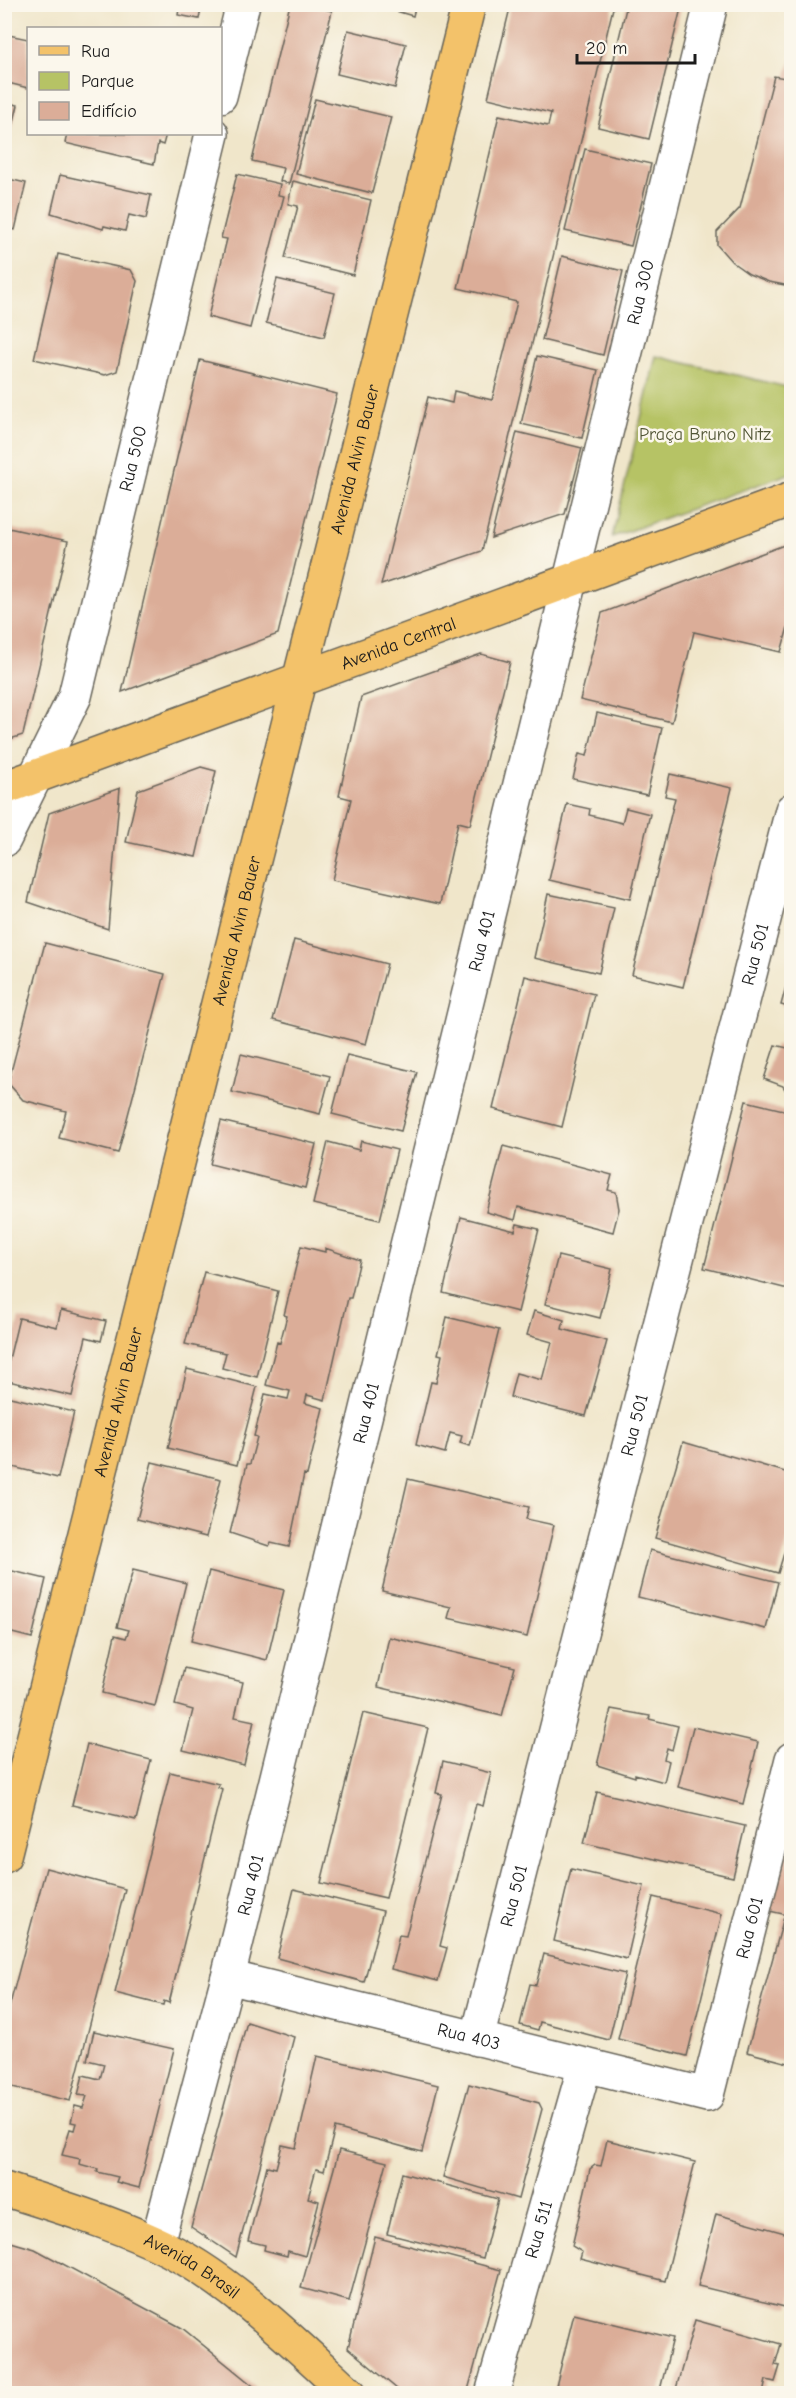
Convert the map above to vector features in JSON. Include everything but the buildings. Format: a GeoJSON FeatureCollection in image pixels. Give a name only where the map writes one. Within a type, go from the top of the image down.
{"type":"FeatureCollection","features":[{"type":"Feature","properties":{"kind":"main road","name":"Avenida Alvin Bauer"},"geometry":{"type":"LineString","coordinates":[[4,1856],[302,679],[469,4]]}},
{"type":"Feature","properties":{"kind":"main road","name":"Avenida Central"},"geometry":{"type":"LineString","coordinates":[[4,788],[792,499]]}},
{"type":"Feature","properties":{"kind":"main road","name":"Avenida Brasil"},"geometry":{"type":"LineString","coordinates":[[4,2189],[80,2213],[157,2243],[250,2304],[350,2394]]}},
{"type":"Feature","properties":{"kind":"street"},"geometry":{"type":"LineString","coordinates":[[222,88],[243,4]]}},
{"type":"Feature","properties":{"kind":"street","name":"Rua 300"},"geometry":{"type":"LineString","coordinates":[[569,579],[711,4]]}},
{"type":"Feature","properties":{"kind":"street","name":"Rua 500"},"geometry":{"type":"LineString","coordinates":[[4,840],[75,696],[212,135]]}},
{"type":"Feature","properties":{"kind":"street","name":"Rua 401"},"geometry":{"type":"LineString","coordinates":[[157,2243],[228,1977],[569,579]]}},
{"type":"Feature","properties":{"kind":"street","name":"Rua 501"},"geometry":{"type":"LineString","coordinates":[[477,2039],[792,810]]}},
{"type":"Feature","properties":{"kind":"street","name":"Rua 601"},"geometry":{"type":"LineString","coordinates":[[707,2095],[792,1759]]}},
{"type":"Feature","properties":{"kind":"street","name":"Rua 403"},"geometry":{"type":"LineString","coordinates":[[228,1977],[707,2095]]}},
{"type":"Feature","properties":{"kind":"street","name":"Rua 511"},"geometry":{"type":"LineString","coordinates":[[492,2394],[585,2065]]}},
{"type":"Feature","properties":{"kind":"green space","name":"Praça Bruno Nitz"},"geometry":{"type":"Polygon","coordinates":[[[656,356],[791,388],[791,473],[612,537],[656,356]]]}}]}
